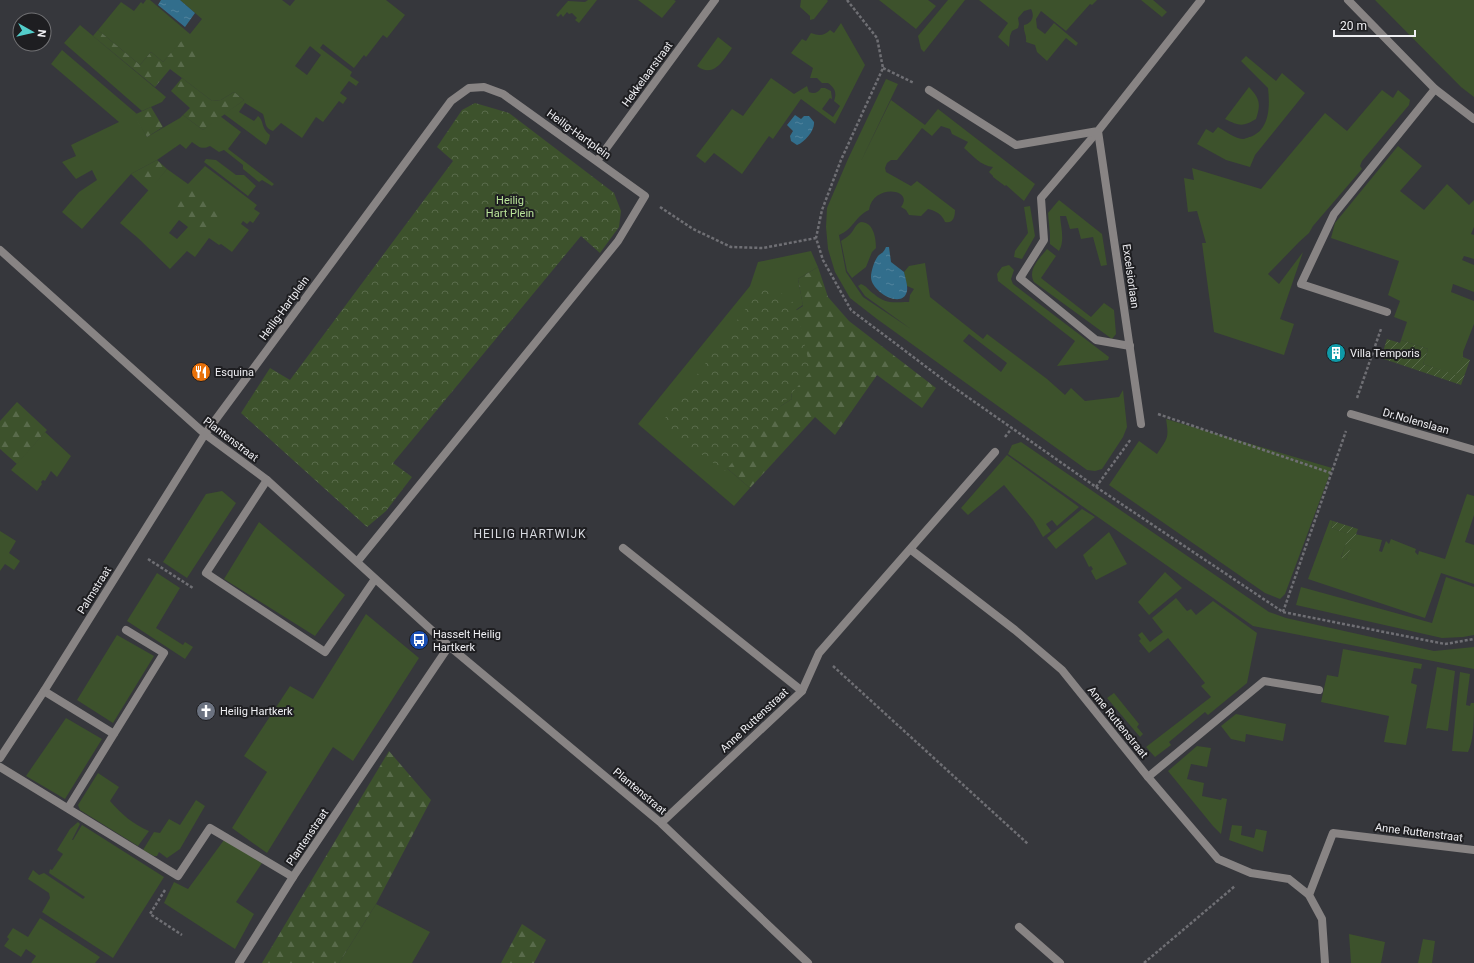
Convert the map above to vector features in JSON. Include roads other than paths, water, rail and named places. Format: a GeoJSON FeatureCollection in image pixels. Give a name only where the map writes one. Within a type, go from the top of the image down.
{"type":"FeatureCollection","features":[{"type":"Feature","properties":{"kind":"street","name":"Hekkelaarstraat"},"geometry":{"type":"LineString","coordinates":[[597,161],[715,0]]}},
{"type":"Feature","properties":{"kind":"street"},"geometry":{"type":"LineString","coordinates":[[1130,346],[1096,340],[1020,278],[1044,240],[1041,198],[1098,131],[1201,0]]}},
{"type":"Feature","properties":{"kind":"street"},"geometry":{"type":"LineString","coordinates":[[1348,0],[1435,88],[1474,119]]}},
{"type":"Feature","properties":{"kind":"street","name":"Heilig-Hartplein"},"geometry":{"type":"LineString","coordinates":[[205,434],[451,101],[469,88],[484,87],[503,94],[646,196],[618,241],[357,562]]}},
{"type":"Feature","properties":{"kind":"street"},"geometry":{"type":"LineString","coordinates":[[1387,312],[1301,284],[1334,214],[1435,88]]}},
{"type":"Feature","properties":{"kind":"street"},"geometry":{"type":"LineString","coordinates":[[929,90],[1016,145],[1098,131]]}},
{"type":"Feature","properties":{"kind":"street","name":"Excelsiorlaan"},"geometry":{"type":"LineString","coordinates":[[1098,131],[1141,424]]}},
{"type":"Feature","properties":{"kind":"street","name":"Plantenstraat"},"geometry":{"type":"LineString","coordinates":[[0,250],[205,434],[267,480],[448,646],[661,823],[808,963]]}},
{"type":"Feature","properties":{"kind":"street","name":"Dr.Nolenslaan"},"geometry":{"type":"LineString","coordinates":[[1351,414],[1474,450]]}},
{"type":"Feature","properties":{"kind":"street","name":"Palmstraat"},"geometry":{"type":"LineString","coordinates":[[0,758],[44,691],[205,434]]}},
{"type":"Feature","properties":{"kind":"street","name":"Anne Ruttenstraat"},"geometry":{"type":"LineString","coordinates":[[661,823],[802,691],[819,653],[995,452]]}},
{"type":"Feature","properties":{"kind":"street"},"geometry":{"type":"LineString","coordinates":[[267,480],[206,573],[325,652],[375,579]]}},
{"type":"Feature","properties":{"kind":"street"},"geometry":{"type":"LineString","coordinates":[[623,548],[802,691]]}},
{"type":"Feature","properties":{"kind":"street","name":"Anne Ruttenstraat"},"geometry":{"type":"LineString","coordinates":[[910,550],[1015,630],[1062,670],[1218,859],[1251,873],[1289,879],[1309,895],[1322,918],[1325,963]]}},
{"type":"Feature","properties":{"kind":"street"},"geometry":{"type":"LineString","coordinates":[[68,808],[164,653],[126,630]]}},
{"type":"Feature","properties":{"kind":"street","name":"Plantenstraat"},"geometry":{"type":"LineString","coordinates":[[239,963],[293,877],[448,646]]}},
{"type":"Feature","properties":{"kind":"street"},"geometry":{"type":"LineString","coordinates":[[1148,776],[1264,680],[1319,690]]}},
{"type":"Feature","properties":{"kind":"street"},"geometry":{"type":"LineString","coordinates":[[44,691],[114,734]]}},
{"type":"Feature","properties":{"kind":"street"},"geometry":{"type":"LineString","coordinates":[[0,767],[178,876],[210,828],[293,877]]}},
{"type":"Feature","properties":{"kind":"street","name":"Anne Ruttenstraat"},"geometry":{"type":"LineString","coordinates":[[1309,895],[1332,833],[1474,850]]}},
{"type":"Feature","properties":{"kind":"street"},"geometry":{"type":"LineString","coordinates":[[1019,927],[1060,963]]}},
{"type":"Feature","properties":{"kind":"water"},"geometry":{"type":"Polygon","coordinates":[[[161,0],[180,0],[195,13],[185,27],[158,5],[161,0]]]}},
{"type":"Feature","properties":{"kind":"water"},"geometry":{"type":"Polygon","coordinates":[[[795,115],[801,119],[804,116],[809,116],[814,122],[813,129],[809,135],[797,145],[791,141],[790,136],[793,131],[787,125],[795,115]]]}},
{"type":"Feature","properties":{"kind":"water"},"geometry":{"type":"Polygon","coordinates":[[[886,247],[889,247],[891,262],[904,272],[907,291],[900,299],[894,299],[881,293],[872,283],[872,269],[878,256],[886,247]]]}},
{"type":"Feature","properties":{"kind":"place","name":"Villa Temporis"},"geometry":{"type":"Point","coordinates":[1336,353]}},
{"type":"Feature","properties":{"kind":"place","name":"Esquina"},"geometry":{"type":"Point","coordinates":[201,372]}},
{"type":"Feature","properties":{"kind":"place","name":"Hasselt Heilig Hartkerk"},"geometry":{"type":"Point","coordinates":[419,640]}},
{"type":"Feature","properties":{"kind":"place","name":"Heilig Hartkerk"},"geometry":{"type":"Point","coordinates":[206,711]}},
{"type":"Feature","properties":{"kind":"district","name":"HEILIG HARTWIJK"},"geometry":{"type":"Point","coordinates":[530,534]}},
{"type":"Feature","properties":{"kind":"park label","name":"Heilig Hart Plein"},"geometry":{"type":"Point","coordinates":[510,206]}}]}
